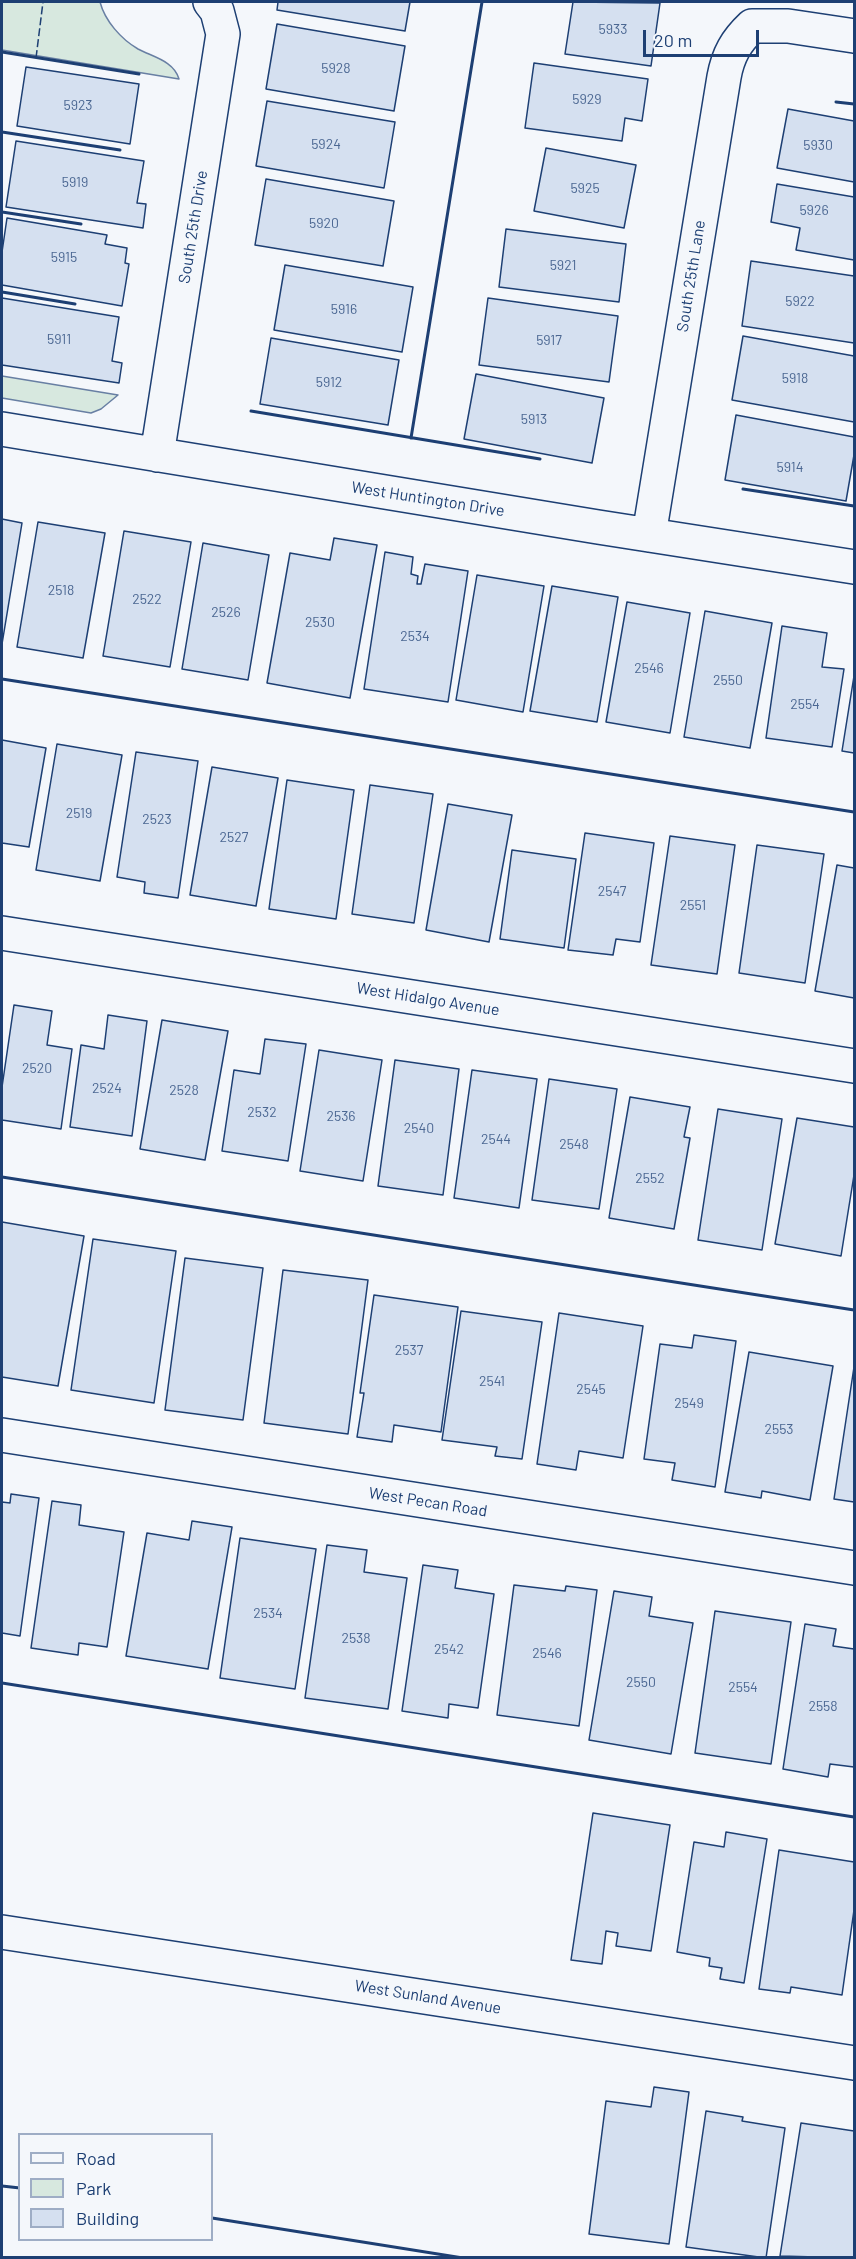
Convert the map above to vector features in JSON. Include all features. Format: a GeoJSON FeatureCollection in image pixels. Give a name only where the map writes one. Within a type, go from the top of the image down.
{"type":"FeatureCollection","features":[{"type":"Feature","properties":{"kind":"street","name":"South 25th Drive"},"geometry":{"type":"LineString","coordinates":[[157,455],[223,34],[217,11],[210,2]]}},
{"type":"Feature","properties":{"kind":"street","name":"South 25th Lane"},"geometry":{"type":"LineString","coordinates":[[649,535],[730,52],[740,37],[753,26],[788,26],[855,36]]}},
{"type":"Feature","properties":{"kind":"street","name":"West Huntington Drive"},"geometry":{"type":"LineString","coordinates":[[2,429],[855,567]]}},
{"type":"Feature","properties":{"kind":"street","name":"West Hidalgo Avenue"},"geometry":{"type":"LineString","coordinates":[[2,933],[855,1066]]}},
{"type":"Feature","properties":{"kind":"street","name":"West Pecan Road"},"geometry":{"type":"LineString","coordinates":[[2,1435],[855,1568]]}},
{"type":"Feature","properties":{"kind":"street","name":"West Sunland Avenue"},"geometry":{"type":"LineString","coordinates":[[2,1932],[855,2063]]}},
{"type":"Feature","properties":{"kind":"green space"},"geometry":{"type":"Polygon","coordinates":[[[2,2],[100,2],[110,23],[120,35],[138,49],[168,64],[179,79],[2,50],[2,2]]]}},
{"type":"Feature","properties":{"kind":"green space"},"geometry":{"type":"Polygon","coordinates":[[[2,376],[118,395],[101,409],[91,413],[2,398],[2,376]]]}},
{"type":"Feature","properties":{"kind":"building"},"geometry":{"type":"Polygon","coordinates":[[[278,2],[410,2],[405,31],[277,10],[278,2]]]}},
{"type":"Feature","properties":{"kind":"building"},"geometry":{"type":"Polygon","coordinates":[[[573,2],[660,3],[651,66],[565,54],[573,2]]]}},
{"type":"Feature","properties":{"kind":"building"},"geometry":{"type":"Polygon","coordinates":[[[277,24],[405,46],[394,111],[266,89],[277,24]]]}},
{"type":"Feature","properties":{"kind":"building"},"geometry":{"type":"Polygon","coordinates":[[[534,63],[648,79],[642,121],[625,118],[622,141],[525,128],[534,63]]]}},
{"type":"Feature","properties":{"kind":"building"},"geometry":{"type":"Polygon","coordinates":[[[26,67],[139,84],[130,144],[17,126],[26,67]]]}},
{"type":"Feature","properties":{"kind":"building"},"geometry":{"type":"Polygon","coordinates":[[[267,101],[395,122],[384,188],[256,166],[267,101]]]}},
{"type":"Feature","properties":{"kind":"building"},"geometry":{"type":"Polygon","coordinates":[[[788,109],[854,121],[854,182],[777,168],[788,109]]]}},
{"type":"Feature","properties":{"kind":"building"},"geometry":{"type":"Polygon","coordinates":[[[16,141],[144,161],[137,203],[146,204],[143,228],[6,207],[16,141]]]}},
{"type":"Feature","properties":{"kind":"building"},"geometry":{"type":"Polygon","coordinates":[[[546,148],[636,165],[624,228],[534,211],[546,148]]]}},
{"type":"Feature","properties":{"kind":"building"},"geometry":{"type":"Polygon","coordinates":[[[266,179],[394,201],[383,266],[255,245],[266,179]]]}},
{"type":"Feature","properties":{"kind":"building"},"geometry":{"type":"Polygon","coordinates":[[[777,184],[854,197],[854,260],[796,250],[800,228],[771,222],[777,184]]]}},
{"type":"Feature","properties":{"kind":"building"},"geometry":{"type":"Polygon","coordinates":[[[7,218],[107,235],[105,244],[127,248],[125,263],[129,264],[122,306],[2,285],[2,252],[7,218]]]}},
{"type":"Feature","properties":{"kind":"building"},"geometry":{"type":"Polygon","coordinates":[[[506,229],[626,244],[619,302],[499,287],[506,229]]]}},
{"type":"Feature","properties":{"kind":"building"},"geometry":{"type":"Polygon","coordinates":[[[751,261],[854,276],[854,343],[742,326],[751,261]]]}},
{"type":"Feature","properties":{"kind":"building"},"geometry":{"type":"Polygon","coordinates":[[[285,265],[413,287],[402,352],[274,330],[285,265]]]}},
{"type":"Feature","properties":{"kind":"building"},"geometry":{"type":"Polygon","coordinates":[[[2,298],[119,317],[112,361],[122,363],[119,383],[2,365],[2,298]]]}},
{"type":"Feature","properties":{"kind":"building"},"geometry":{"type":"Polygon","coordinates":[[[488,298],[618,316],[609,382],[479,365],[488,298]]]}},
{"type":"Feature","properties":{"kind":"building"},"geometry":{"type":"Polygon","coordinates":[[[743,336],[854,356],[854,422],[732,400],[743,336]]]}},
{"type":"Feature","properties":{"kind":"building"},"geometry":{"type":"Polygon","coordinates":[[[271,338],[399,360],[388,425],[260,404],[271,338]]]}},
{"type":"Feature","properties":{"kind":"building"},"geometry":{"type":"Polygon","coordinates":[[[476,374],[604,398],[592,463],[464,439],[476,374]]]}},
{"type":"Feature","properties":{"kind":"building"},"geometry":{"type":"Polygon","coordinates":[[[736,415],[854,437],[854,455],[846,501],[725,480],[736,415]]]}},
{"type":"Feature","properties":{"kind":"building"},"geometry":{"type":"Polygon","coordinates":[[[2,519],[22,523],[2,644],[2,519]]]}},
{"type":"Feature","properties":{"kind":"building"},"geometry":{"type":"Polygon","coordinates":[[[38,522],[105,533],[83,658],[17,647],[38,522]]]}},
{"type":"Feature","properties":{"kind":"building"},"geometry":{"type":"Polygon","coordinates":[[[124,531],[191,542],[170,667],[103,656],[124,531]]]}},
{"type":"Feature","properties":{"kind":"building"},"geometry":{"type":"Polygon","coordinates":[[[334,538],[377,545],[350,698],[267,683],[290,553],[330,560],[334,538]]]}},
{"type":"Feature","properties":{"kind":"building"},"geometry":{"type":"Polygon","coordinates":[[[203,543],[269,555],[248,680],[182,669],[203,543]]]}},
{"type":"Feature","properties":{"kind":"building"},"geometry":{"type":"Polygon","coordinates":[[[385,552],[413,557],[411,574],[418,576],[417,584],[421,584],[425,564],[468,571],[448,702],[364,689],[385,552]]]}},
{"type":"Feature","properties":{"kind":"building"},"geometry":{"type":"Polygon","coordinates":[[[477,575],[544,586],[523,712],[456,700],[477,575]]]}},
{"type":"Feature","properties":{"kind":"building"},"geometry":{"type":"Polygon","coordinates":[[[552,586],[618,597],[597,722],[530,711],[552,586]]]}},
{"type":"Feature","properties":{"kind":"building"},"geometry":{"type":"Polygon","coordinates":[[[627,602],[690,613],[670,733],[606,722],[627,602]]]}},
{"type":"Feature","properties":{"kind":"building"},"geometry":{"type":"Polygon","coordinates":[[[705,611],[772,623],[750,748],[684,737],[705,611]]]}},
{"type":"Feature","properties":{"kind":"building"},"geometry":{"type":"Polygon","coordinates":[[[782,626],[827,633],[822,667],[844,669],[832,747],[766,738],[782,626]]]}},
{"type":"Feature","properties":{"kind":"building"},"geometry":{"type":"Polygon","coordinates":[[[854,676],[854,753],[842,751],[854,676]]]}},
{"type":"Feature","properties":{"kind":"building"},"geometry":{"type":"Polygon","coordinates":[[[2,740],[46,748],[29,847],[2,843],[2,740]]]}},
{"type":"Feature","properties":{"kind":"building"},"geometry":{"type":"Polygon","coordinates":[[[57,744],[122,755],[100,881],[36,870],[57,744]]]}},
{"type":"Feature","properties":{"kind":"building"},"geometry":{"type":"Polygon","coordinates":[[[136,752],[198,761],[178,898],[144,893],[145,882],[117,877],[136,752]]]}},
{"type":"Feature","properties":{"kind":"building"},"geometry":{"type":"Polygon","coordinates":[[[212,767],[278,778],[256,906],[190,895],[212,767]]]}},
{"type":"Feature","properties":{"kind":"building"},"geometry":{"type":"Polygon","coordinates":[[[287,780],[354,790],[336,919],[269,909],[287,780]]]}},
{"type":"Feature","properties":{"kind":"building"},"geometry":{"type":"Polygon","coordinates":[[[370,785],[433,794],[414,923],[352,914],[370,785]]]}},
{"type":"Feature","properties":{"kind":"building"},"geometry":{"type":"Polygon","coordinates":[[[448,804],[512,815],[489,942],[426,930],[448,804]]]}},
{"type":"Feature","properties":{"kind":"building"},"geometry":{"type":"Polygon","coordinates":[[[585,833],[654,843],[640,942],[616,939],[613,955],[568,950],[585,833]]]}},
{"type":"Feature","properties":{"kind":"building"},"geometry":{"type":"Polygon","coordinates":[[[670,836],[735,845],[717,974],[651,965],[670,836]]]}},
{"type":"Feature","properties":{"kind":"building"},"geometry":{"type":"Polygon","coordinates":[[[757,845],[824,854],[805,983],[739,973],[757,845]]]}},
{"type":"Feature","properties":{"kind":"building"},"geometry":{"type":"Polygon","coordinates":[[[512,850],[576,859],[564,948],[500,939],[512,850]]]}},
{"type":"Feature","properties":{"kind":"building"},"geometry":{"type":"Polygon","coordinates":[[[837,865],[854,868],[854,998],[815,991],[837,865]]]}},
{"type":"Feature","properties":{"kind":"building"},"geometry":{"type":"Polygon","coordinates":[[[14,1005],[52,1011],[47,1045],[72,1049],[61,1129],[2,1120],[2,1087],[14,1005]]]}},
{"type":"Feature","properties":{"kind":"building"},"geometry":{"type":"Polygon","coordinates":[[[108,1015],[147,1021],[132,1136],[70,1127],[81,1045],[104,1049],[108,1015]]]}},
{"type":"Feature","properties":{"kind":"building"},"geometry":{"type":"Polygon","coordinates":[[[162,1020],[228,1031],[205,1160],[140,1149],[162,1020]]]}},
{"type":"Feature","properties":{"kind":"building"},"geometry":{"type":"Polygon","coordinates":[[[265,1039],[306,1044],[288,1161],[222,1151],[234,1070],[260,1074],[265,1039]]]}},
{"type":"Feature","properties":{"kind":"building"},"geometry":{"type":"Polygon","coordinates":[[[319,1050],[382,1060],[363,1181],[300,1171],[319,1050]]]}},
{"type":"Feature","properties":{"kind":"building"},"geometry":{"type":"Polygon","coordinates":[[[395,1060],[459,1069],[443,1195],[378,1186],[395,1060]]]}},
{"type":"Feature","properties":{"kind":"building"},"geometry":{"type":"Polygon","coordinates":[[[472,1070],[537,1079],[519,1208],[454,1198],[472,1070]]]}},
{"type":"Feature","properties":{"kind":"building"},"geometry":{"type":"Polygon","coordinates":[[[549,1079],[617,1089],[599,1209],[532,1200],[549,1079]]]}},
{"type":"Feature","properties":{"kind":"building"},"geometry":{"type":"Polygon","coordinates":[[[630,1097],[690,1107],[684,1137],[690,1138],[674,1229],[609,1218],[630,1097]]]}},
{"type":"Feature","properties":{"kind":"building"},"geometry":{"type":"Polygon","coordinates":[[[718,1109],[782,1119],[762,1250],[698,1240],[718,1109]]]}},
{"type":"Feature","properties":{"kind":"building"},"geometry":{"type":"Polygon","coordinates":[[[797,1118],[854,1127],[854,1175],[841,1256],[775,1244],[797,1118]]]}},
{"type":"Feature","properties":{"kind":"building"},"geometry":{"type":"Polygon","coordinates":[[[2,1222],[84,1236],[58,1386],[2,1377],[2,1222]]]}},
{"type":"Feature","properties":{"kind":"building"},"geometry":{"type":"Polygon","coordinates":[[[93,1239],[176,1251],[154,1403],[71,1390],[93,1239]]]}},
{"type":"Feature","properties":{"kind":"building"},"geometry":{"type":"Polygon","coordinates":[[[185,1258],[263,1268],[243,1420],[165,1410],[185,1258]]]}},
{"type":"Feature","properties":{"kind":"building"},"geometry":{"type":"Polygon","coordinates":[[[283,1270],[368,1280],[348,1434],[264,1423],[283,1270]]]}},
{"type":"Feature","properties":{"kind":"building"},"geometry":{"type":"Polygon","coordinates":[[[374,1295],[458,1307],[441,1432],[394,1425],[392,1442],[357,1437],[364,1393],[360,1393],[374,1295]]]}},
{"type":"Feature","properties":{"kind":"building"},"geometry":{"type":"Polygon","coordinates":[[[461,1311],[542,1322],[522,1459],[495,1456],[497,1447],[442,1440],[461,1311]]]}},
{"type":"Feature","properties":{"kind":"building"},"geometry":{"type":"Polygon","coordinates":[[[559,1313],[643,1326],[623,1458],[579,1451],[576,1470],[537,1464],[559,1313]]]}},
{"type":"Feature","properties":{"kind":"building"},"geometry":{"type":"Polygon","coordinates":[[[694,1335],[736,1341],[715,1487],[672,1480],[675,1463],[644,1459],[660,1344],[692,1348],[694,1335]]]}},
{"type":"Feature","properties":{"kind":"building"},"geometry":{"type":"Polygon","coordinates":[[[749,1352],[833,1366],[810,1500],[762,1491],[761,1498],[725,1492],[749,1352]]]}},
{"type":"Feature","properties":{"kind":"building"},"geometry":{"type":"Polygon","coordinates":[[[854,1367],[854,1502],[834,1499],[854,1367]]]}},
{"type":"Feature","properties":{"kind":"building"},"geometry":{"type":"Polygon","coordinates":[[[11,1494],[39,1498],[20,1636],[2,1633],[2,1502],[10,1503],[11,1494]]]}},
{"type":"Feature","properties":{"kind":"building"},"geometry":{"type":"Polygon","coordinates":[[[52,1501],[81,1505],[79,1525],[124,1532],[107,1647],[79,1643],[78,1655],[31,1648],[52,1501]]]}},
{"type":"Feature","properties":{"kind":"building"},"geometry":{"type":"Polygon","coordinates":[[[192,1521],[232,1527],[208,1669],[126,1656],[147,1533],[189,1540],[192,1521]]]}},
{"type":"Feature","properties":{"kind":"building"},"geometry":{"type":"Polygon","coordinates":[[[240,1538],[316,1549],[295,1689],[220,1678],[240,1538]]]}},
{"type":"Feature","properties":{"kind":"building"},"geometry":{"type":"Polygon","coordinates":[[[327,1545],[367,1550],[364,1572],[407,1578],[388,1709],[305,1698],[327,1545]]]}},
{"type":"Feature","properties":{"kind":"building"},"geometry":{"type":"Polygon","coordinates":[[[423,1565],[458,1570],[455,1588],[494,1594],[478,1708],[449,1704],[448,1718],[402,1711],[423,1565]]]}},
{"type":"Feature","properties":{"kind":"building"},"geometry":{"type":"Polygon","coordinates":[[[514,1585],[565,1591],[566,1586],[597,1590],[579,1726],[497,1715],[514,1585]]]}},
{"type":"Feature","properties":{"kind":"building"},"geometry":{"type":"Polygon","coordinates":[[[614,1591],[652,1597],[649,1616],[693,1623],[671,1754],[589,1740],[614,1591]]]}},
{"type":"Feature","properties":{"kind":"building"},"geometry":{"type":"Polygon","coordinates":[[[715,1611],[791,1622],[771,1764],[695,1753],[715,1611]]]}},
{"type":"Feature","properties":{"kind":"building"},"geometry":{"type":"Polygon","coordinates":[[[805,1624],[836,1629],[833,1646],[854,1649],[854,1767],[830,1764],[828,1777],[783,1769],[805,1624]]]}},
{"type":"Feature","properties":{"kind":"building"},"geometry":{"type":"Polygon","coordinates":[[[593,1813],[670,1825],[651,1951],[616,1946],[618,1933],[606,1931],[602,1964],[571,1960],[593,1813]]]}},
{"type":"Feature","properties":{"kind":"building"},"geometry":{"type":"Polygon","coordinates":[[[726,1832],[767,1839],[744,1983],[720,1979],[722,1968],[709,1966],[710,1958],[677,1952],[694,1842],[724,1847],[726,1832]]]}},
{"type":"Feature","properties":{"kind":"building"},"geometry":{"type":"Polygon","coordinates":[[[779,1850],[854,1862],[854,1910],[842,1995],[791,1987],[790,1993],[759,1989],[779,1850]]]}},
{"type":"Feature","properties":{"kind":"building"},"geometry":{"type":"Polygon","coordinates":[[[654,2087],[689,2092],[669,2244],[589,2234],[606,2101],[651,2107],[654,2087]]]}},
{"type":"Feature","properties":{"kind":"building"},"geometry":{"type":"Polygon","coordinates":[[[706,2111],[743,2117],[742,2121],[785,2128],[766,2258],[686,2247],[706,2111]]]}},
{"type":"Feature","properties":{"kind":"building"},"geometry":{"type":"Polygon","coordinates":[[[801,2123],[854,2131],[854,2258],[780,2256],[801,2123]]]}},
{"type":"Feature","properties":{"kind":"fence"},"geometry":{"type":"LineString","coordinates":[[36,58],[43,2]]}},
{"type":"Feature","properties":{"kind":"wall"},"geometry":{"type":"LineString","coordinates":[[411,438],[482,2]]}},
{"type":"Feature","properties":{"kind":"wall"},"geometry":{"type":"LineString","coordinates":[[2,52],[139,74]]}},
{"type":"Feature","properties":{"kind":"wall"},"geometry":{"type":"LineString","coordinates":[[836,102],[854,104]]}},
{"type":"Feature","properties":{"kind":"wall"},"geometry":{"type":"LineString","coordinates":[[2,132],[120,150]]}},
{"type":"Feature","properties":{"kind":"wall"},"geometry":{"type":"LineString","coordinates":[[2,212],[81,224]]}},
{"type":"Feature","properties":{"kind":"wall"},"geometry":{"type":"LineString","coordinates":[[2,292],[75,304]]}},
{"type":"Feature","properties":{"kind":"wall"},"geometry":{"type":"LineString","coordinates":[[251,411],[540,459]]}},
{"type":"Feature","properties":{"kind":"wall"},"geometry":{"type":"LineString","coordinates":[[743,489],[854,506]]}},
{"type":"Feature","properties":{"kind":"wall"},"geometry":{"type":"LineString","coordinates":[[2,679],[854,812]]}},
{"type":"Feature","properties":{"kind":"wall"},"geometry":{"type":"LineString","coordinates":[[2,1177],[854,1310]]}},
{"type":"Feature","properties":{"kind":"wall"},"geometry":{"type":"LineString","coordinates":[[2,1683],[854,1817]]}},
{"type":"Feature","properties":{"kind":"wall"},"geometry":{"type":"LineString","coordinates":[[2,2186],[18,2188]]}},
{"type":"Feature","properties":{"kind":"wall"},"geometry":{"type":"LineString","coordinates":[[213,2218],[463,2258]]}}]}
